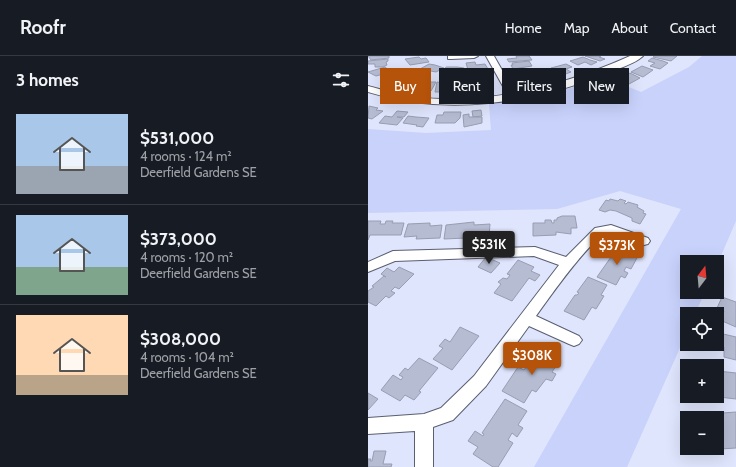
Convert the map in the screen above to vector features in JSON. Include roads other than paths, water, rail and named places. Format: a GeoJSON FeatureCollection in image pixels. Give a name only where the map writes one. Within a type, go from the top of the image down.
{"type":"FeatureCollection","features":[{"type":"Feature","properties":{"kind":"street"},"geometry":{"type":"LineString","coordinates":[[451,57],[474,56]]}},
{"type":"Feature","properties":{"kind":"street"},"geometry":{"type":"LineString","coordinates":[[490,56],[502,77]]}},
{"type":"Feature","properties":{"kind":"street"},"geometry":{"type":"LineString","coordinates":[[566,83],[576,81],[638,56]]}},
{"type":"Feature","properties":{"kind":"street"},"geometry":{"type":"LineString","coordinates":[[368,89],[386,96],[416,101],[470,100],[502,96]]}},
{"type":"Feature","properties":{"kind":"street"},"geometry":{"type":"LineString","coordinates":[[368,426],[424,422],[447,414],[480,381],[568,263],[599,232],[611,229],[644,241]]}},
{"type":"Feature","properties":{"kind":"street"},"geometry":{"type":"LineString","coordinates":[[368,267],[393,256],[536,250],[568,263]]}},
{"type":"Feature","properties":{"kind":"street"},"geometry":{"type":"LineString","coordinates":[[526,318],[574,340]]}},
{"type":"Feature","properties":{"kind":"street"},"geometry":{"type":"LineString","coordinates":[[424,422],[424,467]]}}]}
